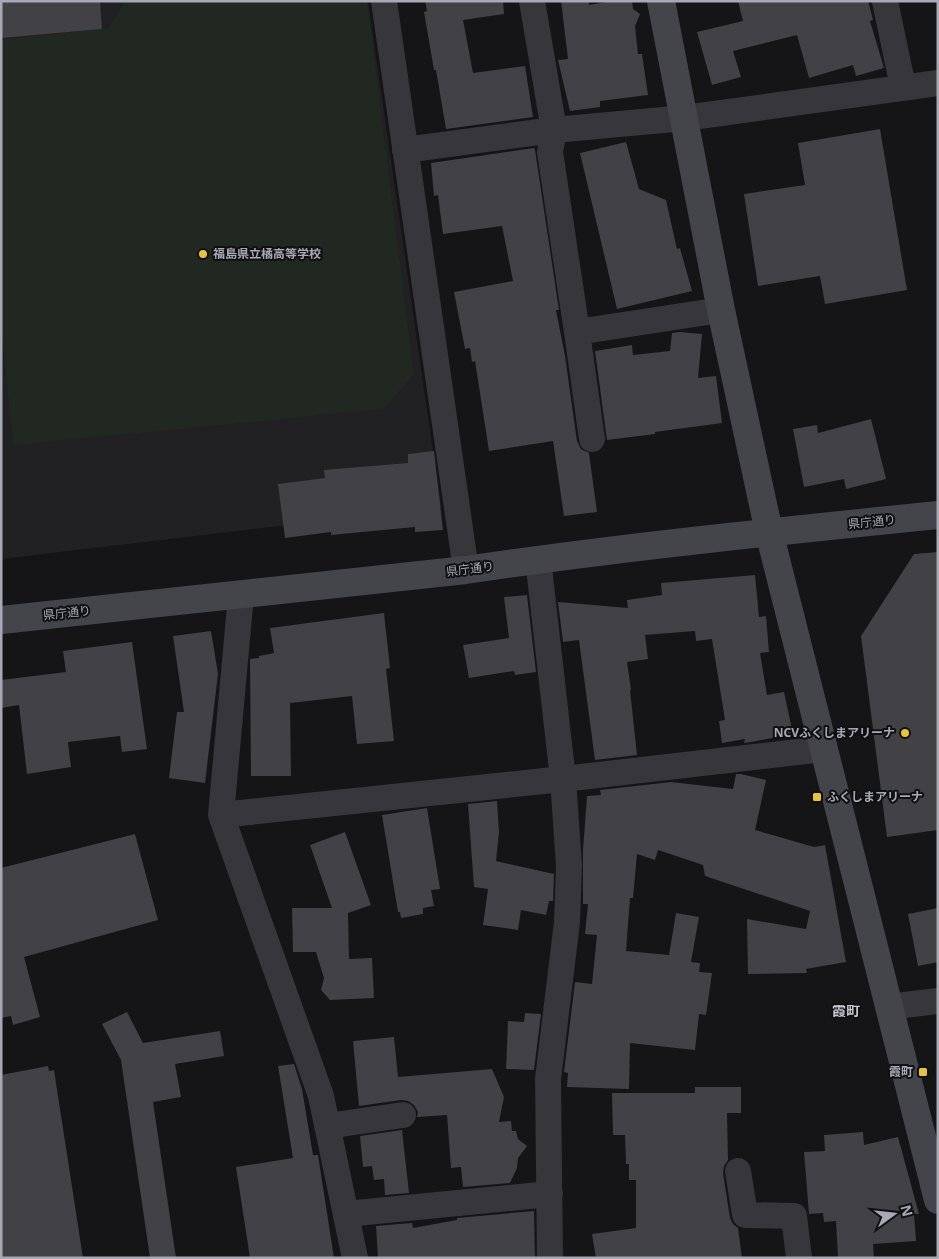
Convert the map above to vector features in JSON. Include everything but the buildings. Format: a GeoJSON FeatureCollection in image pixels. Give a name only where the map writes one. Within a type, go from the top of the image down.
{"type":"FeatureCollection","features":[{"type":"Feature","properties":{"kind":"street"},"geometry":{"type":"LineString","coordinates":[[384,1],[466,570]]}},
{"type":"Feature","properties":{"kind":"street"},"geometry":{"type":"LineString","coordinates":[[532,1],[554,130],[550,152],[592,439]]}},
{"type":"Feature","properties":{"kind":"street"},"geometry":{"type":"LineString","coordinates":[[661,1],[721,310],[770,532],[938,1200]]}},
{"type":"Feature","properties":{"kind":"street"},"geometry":{"type":"LineString","coordinates":[[885,1],[903,88]]}},
{"type":"Feature","properties":{"kind":"street"},"geometry":{"type":"LineString","coordinates":[[405,150],[554,130],[685,118],[938,83]]}},
{"type":"Feature","properties":{"kind":"street"},"geometry":{"type":"LineString","coordinates":[[577,332],[721,310]]}},
{"type":"Feature","properties":{"kind":"street","name":"県庁通り"},"geometry":{"type":"LineString","coordinates":[[1,620],[466,570],[538,559],[770,532],[938,516]]}},
{"type":"Feature","properties":{"kind":"street"},"geometry":{"type":"LineString","coordinates":[[538,559],[563,779],[568,866],[567,922],[548,1079],[550,1258]]}},
{"type":"Feature","properties":{"kind":"street"},"geometry":{"type":"LineString","coordinates":[[241,595],[220,815],[321,1096],[355,1258]]}},
{"type":"Feature","properties":{"kind":"street"},"geometry":{"type":"LineString","coordinates":[[220,815],[824,749]]}},
{"type":"Feature","properties":{"kind":"street"},"geometry":{"type":"LineString","coordinates":[[888,1007],[938,1002]]}},
{"type":"Feature","properties":{"kind":"street"},"geometry":{"type":"LineString","coordinates":[[327,1126],[403,1116]]}},
{"type":"Feature","properties":{"kind":"street"},"geometry":{"type":"LineString","coordinates":[[738,1171],[745,1215],[794,1216],[799,1258]]}},
{"type":"Feature","properties":{"kind":"street"},"geometry":{"type":"LineString","coordinates":[[346,1214],[550,1194]]}},
{"type":"Feature","properties":{"kind":"shaded area","name":"福島県立橘高等学校"},"geometry":{"type":"Polygon","coordinates":[[[1,1],[368,1],[441,507],[1,559],[1,1]]]}},
{"type":"Feature","properties":{"kind":"shaded area","name":"福島県立橘高等学校"},"geometry":{"type":"Polygon","coordinates":[[[125,1],[367,1],[414,374],[384,409],[13,445],[1,324],[1,40],[109,28],[125,1]]]}},
{"type":"Feature","properties":{"kind":"place","name":"福島県立橘高等学校"},"geometry":{"type":"Point","coordinates":[203,254]}},
{"type":"Feature","properties":{"kind":"place","name":"NCVふくしまアリーナ"},"geometry":{"type":"Point","coordinates":[905,733]}},
{"type":"Feature","properties":{"kind":"place","name":"ふくしまアリーナ"},"geometry":{"type":"Point","coordinates":[817,797]}},
{"type":"Feature","properties":{"kind":"place","name":"霞町"},"geometry":{"type":"Point","coordinates":[923,1072]}},
{"type":"Feature","properties":{"kind":"district","name":"霞町"},"geometry":{"type":"Point","coordinates":[846,1011]}}]}
